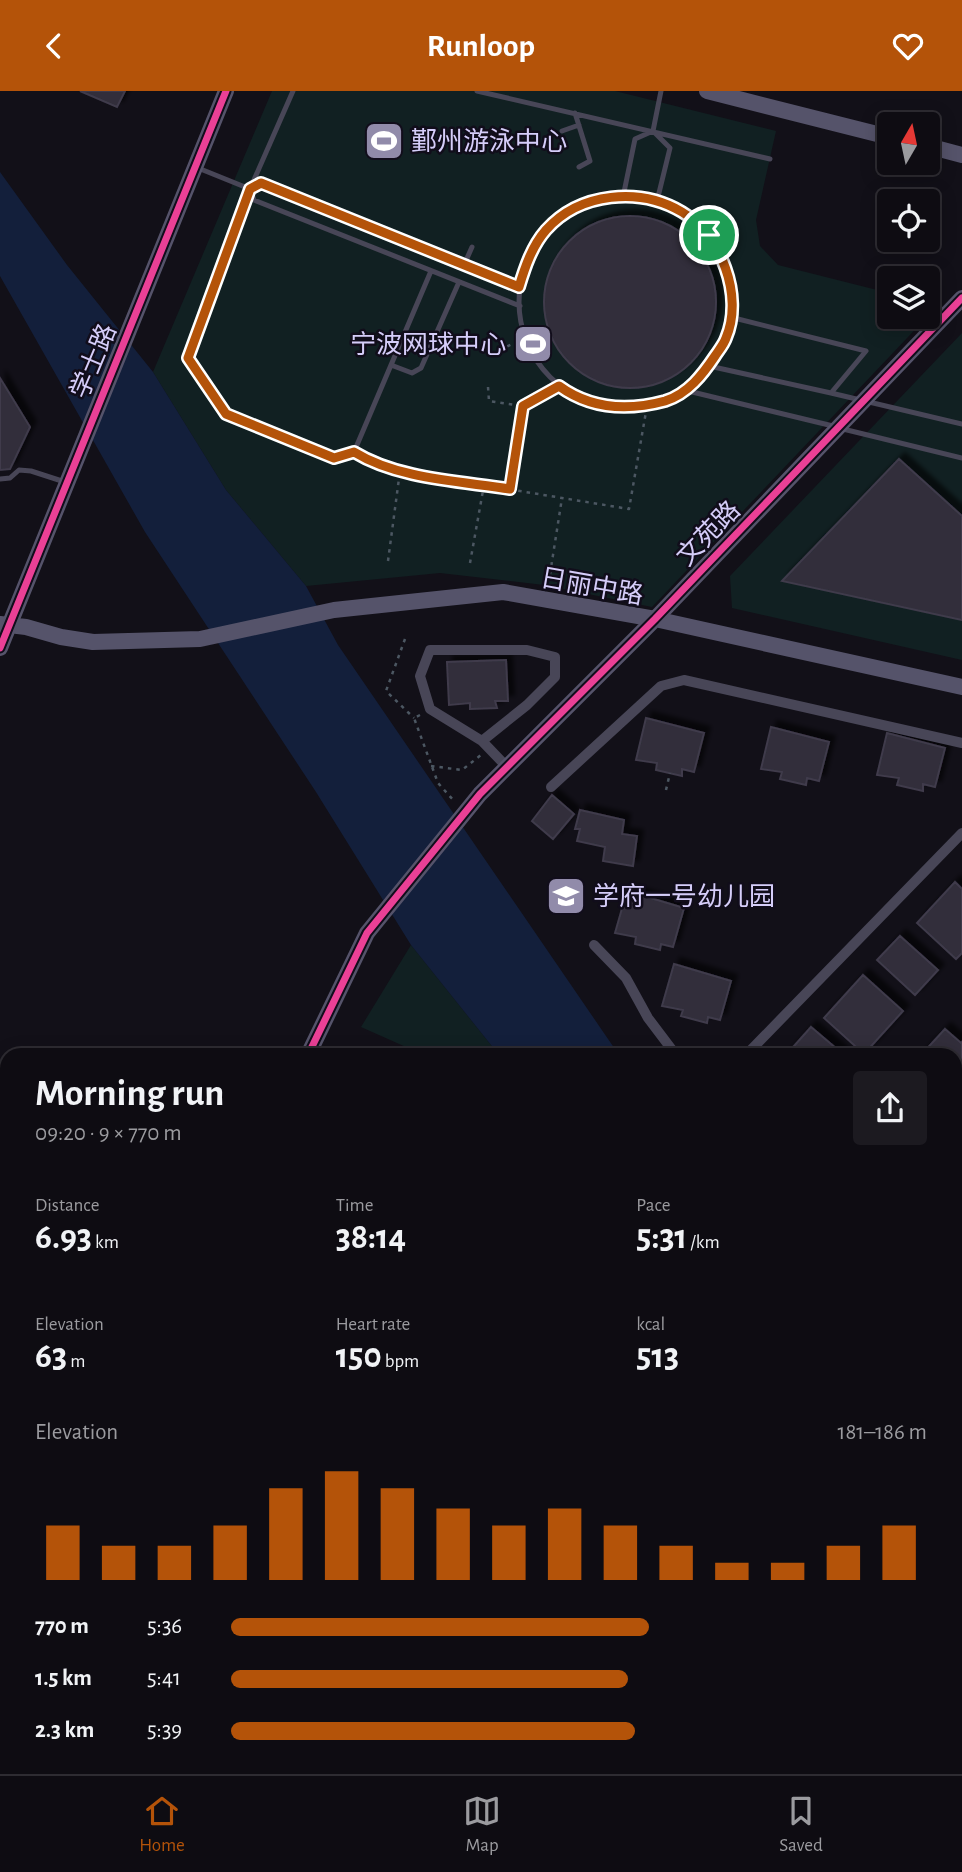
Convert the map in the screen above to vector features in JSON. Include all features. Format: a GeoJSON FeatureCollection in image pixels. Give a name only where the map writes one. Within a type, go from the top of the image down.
{"type":"FeatureCollection","features":[{"type":"Feature","properties":{"kind":"street","name":"学士路"},"geometry":{"type":"LineString","coordinates":[[0,648],[6,618],[66,483],[226,91]]}},
{"type":"Feature","properties":{"kind":"street"},"geometry":{"type":"LineString","coordinates":[[707,91],[877,134]]}},
{"type":"Feature","properties":{"kind":"street"},"geometry":{"type":"LineString","coordinates":[[940,149],[962,155]]}},
{"type":"Feature","properties":{"kind":"street","name":"文苑路"},"geometry":{"type":"LineString","coordinates":[[311,1048],[367,933],[480,794],[654,619],[962,298]]}},
{"type":"Feature","properties":{"kind":"street","name":"日丽中路"},"geometry":{"type":"LineString","coordinates":[[6,618],[61,637],[93,642],[200,639],[334,610],[503,591],[654,619],[962,687]]}},
{"type":"Feature","properties":{"kind":"street"},"geometry":{"type":"LineString","coordinates":[[485,744],[555,677],[555,657],[527,650],[430,650],[420,675],[430,709],[485,744],[507,767]]}},
{"type":"Feature","properties":{"kind":"street"},"geometry":{"type":"LineString","coordinates":[[551,787],[661,686],[684,680],[962,743]]}},
{"type":"Feature","properties":{"kind":"street"},"geometry":{"type":"LineString","coordinates":[[753,1048],[962,833]]}},
{"type":"Feature","properties":{"kind":"street"},"geometry":{"type":"LineString","coordinates":[[594,944],[626,978],[648,1018],[671,1048]]}},
{"type":"Feature","properties":{"kind":"lane"},"geometry":{"type":"LineString","coordinates":[[293,91],[250,189],[188,358],[226,414],[334,458],[354,452],[431,271]]}},
{"type":"Feature","properties":{"kind":"lane"},"geometry":{"type":"LineString","coordinates":[[477,91],[770,159]]}},
{"type":"Feature","properties":{"kind":"lane"},"geometry":{"type":"LineString","coordinates":[[653,131],[661,91]]}},
{"type":"Feature","properties":{"kind":"lane"},"geometry":{"type":"LineString","coordinates":[[575,113],[590,161],[579,167]]}},
{"type":"Feature","properties":{"kind":"lane"},"geometry":{"type":"LineString","coordinates":[[562,131],[579,125]]}},
{"type":"Feature","properties":{"kind":"lane"},"geometry":{"type":"LineString","coordinates":[[623,197],[635,139],[653,131]]}},
{"type":"Feature","properties":{"kind":"lane"},"geometry":{"type":"LineString","coordinates":[[653,131],[670,148],[657,201]]}},
{"type":"Feature","properties":{"kind":"lane"},"geometry":{"type":"LineString","coordinates":[[196,167],[250,189],[254,200],[520,306]]}},
{"type":"Feature","properties":{"kind":"lane"},"geometry":{"type":"LineString","coordinates":[[250,189],[261,183],[519,287]]}},
{"type":"Feature","properties":{"kind":"lane"},"geometry":{"type":"LineString","coordinates":[[612,196],[657,201],[683,212],[709,235],[727,268],[733,300],[727,337],[701,378],[671,399],[637,408],[600,406],[559,386],[534,359],[520,324],[519,287],[526,261],[546,230],[576,207],[612,196]]}},
{"type":"Feature","properties":{"kind":"lane"},"geometry":{"type":"LineString","coordinates":[[464,265],[472,247]]}},
{"type":"Feature","properties":{"kind":"lane"},"geometry":{"type":"LineString","coordinates":[[391,366],[412,373],[421,368],[458,282]]}},
{"type":"Feature","properties":{"kind":"lane"},"geometry":{"type":"LineString","coordinates":[[730,317],[866,351],[831,393]]}},
{"type":"Feature","properties":{"kind":"lane"},"geometry":{"type":"LineString","coordinates":[[709,366],[962,425]]}},
{"type":"Feature","properties":{"kind":"lane"},"geometry":{"type":"LineString","coordinates":[[684,390],[962,458]]}},
{"type":"Feature","properties":{"kind":"lane"},"geometry":{"type":"LineString","coordinates":[[0,479],[10,478],[19,470],[31,471],[66,483]]}},
{"type":"Feature","properties":{"kind":"path"},"geometry":{"type":"LineString","coordinates":[[492,354],[526,337]]}},
{"type":"Feature","properties":{"kind":"path"},"geometry":{"type":"LineString","coordinates":[[488,387],[489,401],[523,406],[559,386]]}},
{"type":"Feature","properties":{"kind":"path"},"geometry":{"type":"LineString","coordinates":[[510,489],[523,406]]}},
{"type":"Feature","properties":{"kind":"path"},"geometry":{"type":"LineString","coordinates":[[354,452],[373,463],[400,471],[629,509],[646,406]]}},
{"type":"Feature","properties":{"kind":"path"},"geometry":{"type":"LineString","coordinates":[[388,561],[400,471]]}},
{"type":"Feature","properties":{"kind":"path"},"geometry":{"type":"LineString","coordinates":[[470,563],[484,485]]}},
{"type":"Feature","properties":{"kind":"path"},"geometry":{"type":"LineString","coordinates":[[550,574],[562,498]]}},
{"type":"Feature","properties":{"kind":"path"},"geometry":{"type":"LineString","coordinates":[[405,639],[386,691],[414,718],[438,783],[455,802]]}},
{"type":"Feature","properties":{"kind":"path"},"geometry":{"type":"LineString","coordinates":[[414,718],[430,709]]}},
{"type":"Feature","properties":{"kind":"path"},"geometry":{"type":"LineString","coordinates":[[432,766],[462,770],[485,744]]}},
{"type":"Feature","properties":{"kind":"path"},"geometry":{"type":"LineString","coordinates":[[666,790],[670,773]]}},
{"type":"Feature","properties":{"kind":"shaded area","name":"宁波网球中心"},"geometry":{"type":"Polygon","coordinates":[[[272,91],[615,91],[776,131],[756,220],[760,246],[778,265],[877,290],[877,329],[916,329],[652,607],[544,585],[440,573],[306,586],[226,490],[153,372],[272,91]]]}},
{"type":"Feature","properties":{"kind":"shaded area"},"geometry":{"type":"Polygon","coordinates":[[[962,333],[962,660],[732,608],[730,576],[962,333]]]}},
{"type":"Feature","properties":{"kind":"shaded area"},"geometry":{"type":"Polygon","coordinates":[[[411,945],[493,1048],[408,1048],[361,1027],[411,945]]]}},
{"type":"Feature","properties":{"kind":"water"},"geometry":{"type":"Polygon","coordinates":[[[0,172],[67,265],[153,372],[226,490],[306,586],[338,645],[614,1048],[493,1048],[411,945],[316,792],[145,532],[0,276],[0,172]]]}},
{"type":"Feature","properties":{"kind":"building"},"geometry":{"type":"Polygon","coordinates":[[[80,91],[125,91],[117,107],[80,91]]]}},
{"type":"Feature","properties":{"kind":"building"},"geometry":{"type":"Polygon","coordinates":[[[630,216],[663,222],[691,241],[710,269],[716,302],[710,335],[691,363],[663,382],[630,388],[597,382],[569,363],[550,335],[544,302],[550,269],[569,241],[597,222],[630,216]]]}},
{"type":"Feature","properties":{"kind":"building"},"geometry":{"type":"Polygon","coordinates":[[[0,378],[30,427],[10,469],[0,470],[0,378]]]}},
{"type":"Feature","properties":{"kind":"building"},"geometry":{"type":"Polygon","coordinates":[[[899,459],[962,516],[962,620],[782,581],[899,459]]]}},
{"type":"Feature","properties":{"kind":"building"},"geometry":{"type":"Polygon","coordinates":[[[506,660],[508,701],[495,701],[497,708],[470,709],[470,703],[449,705],[447,662],[506,660]]]}},
{"type":"Feature","properties":{"kind":"building"},"geometry":{"type":"Polygon","coordinates":[[[646,718],[704,733],[694,772],[682,769],[682,776],[656,770],[657,763],[636,760],[646,718]]]}},
{"type":"Feature","properties":{"kind":"building"},"geometry":{"type":"Polygon","coordinates":[[[771,727],[829,742],[819,781],[807,778],[806,785],[780,779],[782,772],[761,769],[771,727]]]}},
{"type":"Feature","properties":{"kind":"building"},"geometry":{"type":"Polygon","coordinates":[[[887,733],[945,748],[935,787],[923,784],[923,791],[897,785],[899,778],[877,775],[887,733]]]}},
{"type":"Feature","properties":{"kind":"building"},"geometry":{"type":"Polygon","coordinates":[[[552,795],[574,814],[553,839],[532,821],[552,795]]]}},
{"type":"Feature","properties":{"kind":"building"},"geometry":{"type":"Polygon","coordinates":[[[580,810],[624,820],[622,834],[637,836],[633,866],[603,861],[605,847],[577,841],[580,829],[575,829],[580,810]]]}},
{"type":"Feature","properties":{"kind":"building"},"geometry":{"type":"Polygon","coordinates":[[[955,882],[962,889],[962,953],[956,959],[917,923],[955,882]]]}},
{"type":"Feature","properties":{"kind":"building"},"geometry":{"type":"Polygon","coordinates":[[[627,891],[684,908],[673,947],[661,944],[660,950],[635,944],[636,937],[615,933],[627,891]]]}},
{"type":"Feature","properties":{"kind":"building"},"geometry":{"type":"Polygon","coordinates":[[[900,936],[938,970],[915,995],[877,960],[900,936]]]}},
{"type":"Feature","properties":{"kind":"building"},"geometry":{"type":"Polygon","coordinates":[[[674,964],[731,981],[720,1020],[708,1017],[707,1023],[681,1016],[683,1010],[662,1006],[674,964]]]}},
{"type":"Feature","properties":{"kind":"building"},"geometry":{"type":"Polygon","coordinates":[[[863,975],[903,1011],[869,1048],[857,1048],[824,1018],[863,975]]]}},
{"type":"Feature","properties":{"kind":"building"},"geometry":{"type":"Polygon","coordinates":[[[811,1027],[836,1048],[792,1048],[811,1027]]]}},
{"type":"Feature","properties":{"kind":"building"},"geometry":{"type":"Polygon","coordinates":[[[945,1029],[962,1042],[962,1048],[927,1048],[945,1029]]]}},
{"type":"Feature","properties":{"kind":"cycle path"},"geometry":{"type":"LineString","coordinates":[[0,648],[226,91]]}},
{"type":"Feature","properties":{"kind":"cycle path"},"geometry":{"type":"LineString","coordinates":[[311,1048],[367,933],[480,794],[655,619],[962,298]]}},
{"type":"Feature","properties":{"kind":"place","name":"鄞州游泳中心"},"geometry":{"type":"Point","coordinates":[384,141]}},
{"type":"Feature","properties":{"kind":"place","name":"宁波网球中心"},"geometry":{"type":"Point","coordinates":[533,344]}},
{"type":"Feature","properties":{"kind":"place","name":"学府一号幼儿园"},"geometry":{"type":"Point","coordinates":[566,896]}},
{"type":"Feature","properties":{"kind":"route"},"geometry":{"type":"LineString","coordinates":[[261,183],[519,287],[526,261],[546,230],[576,207],[612,196],[657,201],[683,212],[709,235],[727,268],[733,300],[727,337],[701,378],[671,399],[637,408],[600,406],[559,386],[523,406],[510,489],[392,470],[354,452],[334,458],[226,414],[188,358],[250,189],[261,183]]}}]}
